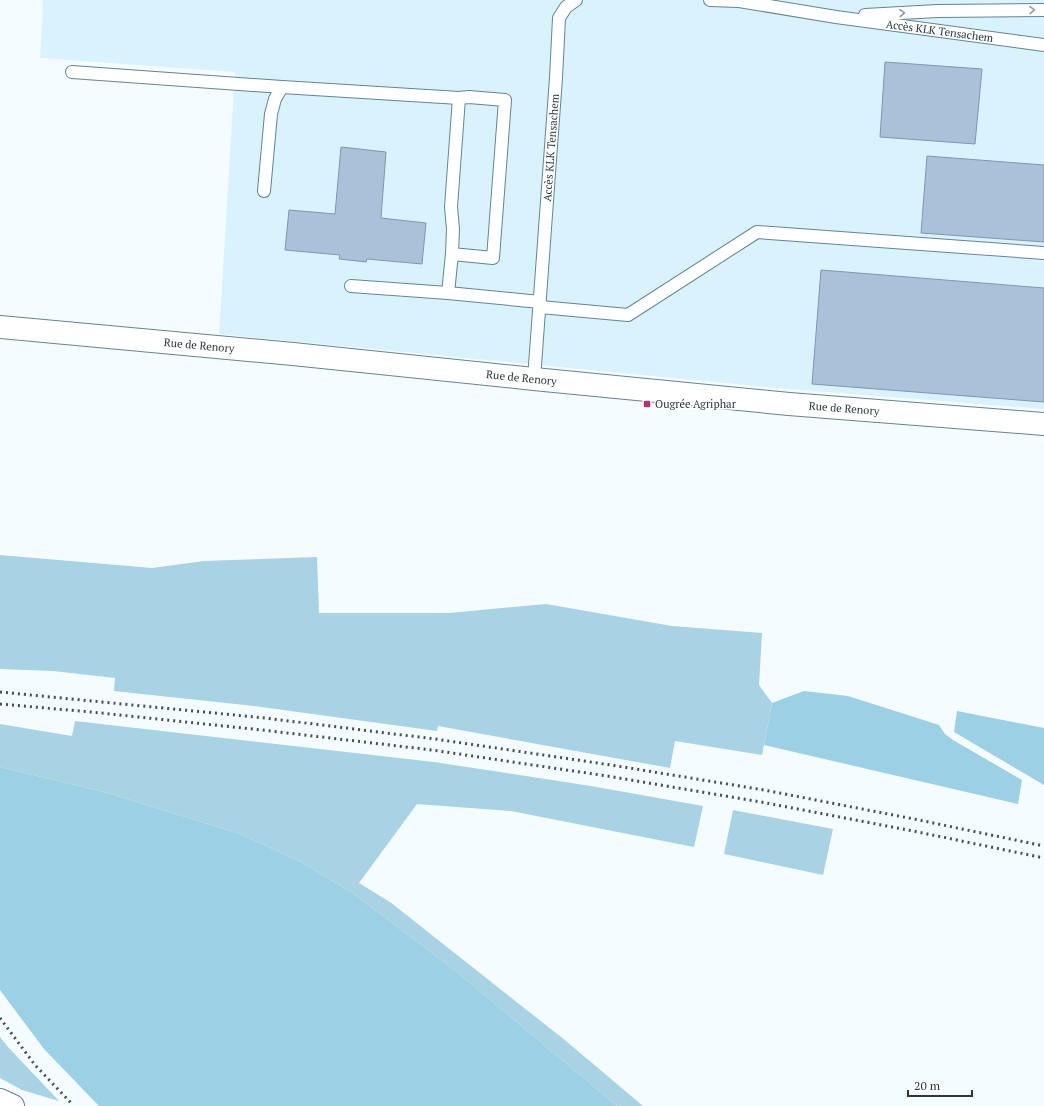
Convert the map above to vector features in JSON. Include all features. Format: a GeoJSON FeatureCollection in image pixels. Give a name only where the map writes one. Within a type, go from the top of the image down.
{"type":"FeatureCollection","features":[{"type":"Feature","properties":{"kind":"street","name":"Rue de Renory"},"geometry":{"type":"LineString","coordinates":[[0,327],[294,354],[797,404],[1044,424]]}},
{"type":"Feature","properties":{"kind":"street"},"geometry":{"type":"LineString","coordinates":[[0,1100],[13,1106]]}},
{"type":"Feature","properties":{"kind":"lane","name":"Accès KLK Tensachem"},"geometry":{"type":"LineString","coordinates":[[534,379],[559,18],[566,8],[576,0]]}},
{"type":"Feature","properties":{"kind":"lane","name":"Accès KLK Tensachem"},"geometry":{"type":"LineString","coordinates":[[710,0],[739,1],[836,17],[1044,44]]}},
{"type":"Feature","properties":{"kind":"lane","name":"Accès KLK Tensachem"},"geometry":{"type":"LineString","coordinates":[[836,17],[937,11],[1044,10]]}},
{"type":"Feature","properties":{"kind":"lane"},"geometry":{"type":"LineString","coordinates":[[72,72],[282,87],[505,100],[493,258],[452,254]]}},
{"type":"Feature","properties":{"kind":"lane"},"geometry":{"type":"LineString","coordinates":[[264,191],[271,114],[275,99],[282,87]]}},
{"type":"Feature","properties":{"kind":"lane"},"geometry":{"type":"LineString","coordinates":[[448,293],[453,229],[451,207],[459,98]]}},
{"type":"Feature","properties":{"kind":"lane"},"geometry":{"type":"LineString","coordinates":[[351,286],[448,293],[628,315],[757,232],[1044,253]]}},
{"type":"Feature","properties":{"kind":"shaded area"},"geometry":{"type":"Polygon","coordinates":[[[43,0],[1044,0],[1044,409],[776,388],[219,334],[235,72],[40,58],[43,0]]]}},
{"type":"Feature","properties":{"kind":"shaded area"},"geometry":{"type":"Polygon","coordinates":[[[0,555],[152,568],[204,561],[317,557],[319,613],[449,613],[546,604],[672,626],[762,633],[759,685],[772,703],[762,755],[675,741],[670,768],[438,726],[437,731],[254,706],[114,691],[115,678],[53,671],[0,669],[0,555]]]}},
{"type":"Feature","properties":{"kind":"shaded area"},"geometry":{"type":"Polygon","coordinates":[[[804,691],[848,696],[939,725],[945,734],[953,740],[1022,780],[1018,804],[764,745],[772,703],[804,691]]]}},
{"type":"Feature","properties":{"kind":"shaded area"},"geometry":{"type":"Polygon","coordinates":[[[957,711],[1044,728],[1044,785],[954,732],[957,711]]]}},
{"type":"Feature","properties":{"kind":"shaded area"},"geometry":{"type":"Polygon","coordinates":[[[75,721],[434,762],[591,786],[703,806],[694,847],[511,811],[417,804],[359,883],[390,902],[566,1041],[643,1106],[617,1106],[452,968],[351,892],[301,862],[240,834],[108,793],[0,767],[0,724],[72,736],[75,721]]]}},
{"type":"Feature","properties":{"kind":"shaded area"},"geometry":{"type":"Polygon","coordinates":[[[0,767],[108,793],[240,834],[301,862],[351,892],[452,968],[617,1106],[99,1106],[44,1049],[0,990],[0,767]]]}},
{"type":"Feature","properties":{"kind":"shaded area"},"geometry":{"type":"Polygon","coordinates":[[[733,810],[833,829],[823,875],[724,854],[733,810]]]}},
{"type":"Feature","properties":{"kind":"shaded area"},"geometry":{"type":"Polygon","coordinates":[[[0,1037],[59,1101],[22,1090],[0,1078],[0,1037]]]}},
{"type":"Feature","properties":{"kind":"building"},"geometry":{"type":"Polygon","coordinates":[[[885,62],[982,69],[975,144],[880,137],[885,62]]]}},
{"type":"Feature","properties":{"kind":"building"},"geometry":{"type":"Polygon","coordinates":[[[341,147],[386,152],[381,218],[426,223],[422,264],[367,259],[366,262],[339,259],[340,255],[285,250],[289,210],[335,214],[341,147]]]}},
{"type":"Feature","properties":{"kind":"building"},"geometry":{"type":"Polygon","coordinates":[[[927,156],[1044,165],[1044,242],[921,233],[927,156]]]}},
{"type":"Feature","properties":{"kind":"building"},"geometry":{"type":"Polygon","coordinates":[[[821,270],[1044,288],[1044,402],[812,384],[821,270]]]}},
{"type":"Feature","properties":{"kind":"railway"},"geometry":{"type":"LineString","coordinates":[[0,692],[265,718],[435,739],[611,765],[764,790],[1044,846]]}},
{"type":"Feature","properties":{"kind":"railway"},"geometry":{"type":"LineString","coordinates":[[0,704],[262,730],[432,750],[607,776],[761,802],[1044,858]]}},
{"type":"Feature","properties":{"kind":"railway"},"geometry":{"type":"LineString","coordinates":[[0,1018],[35,1065],[73,1105]]}},
{"type":"Feature","properties":{"kind":"place","name":"Ougrée Agriphar"},"geometry":{"type":"Point","coordinates":[647,404]}}]}
